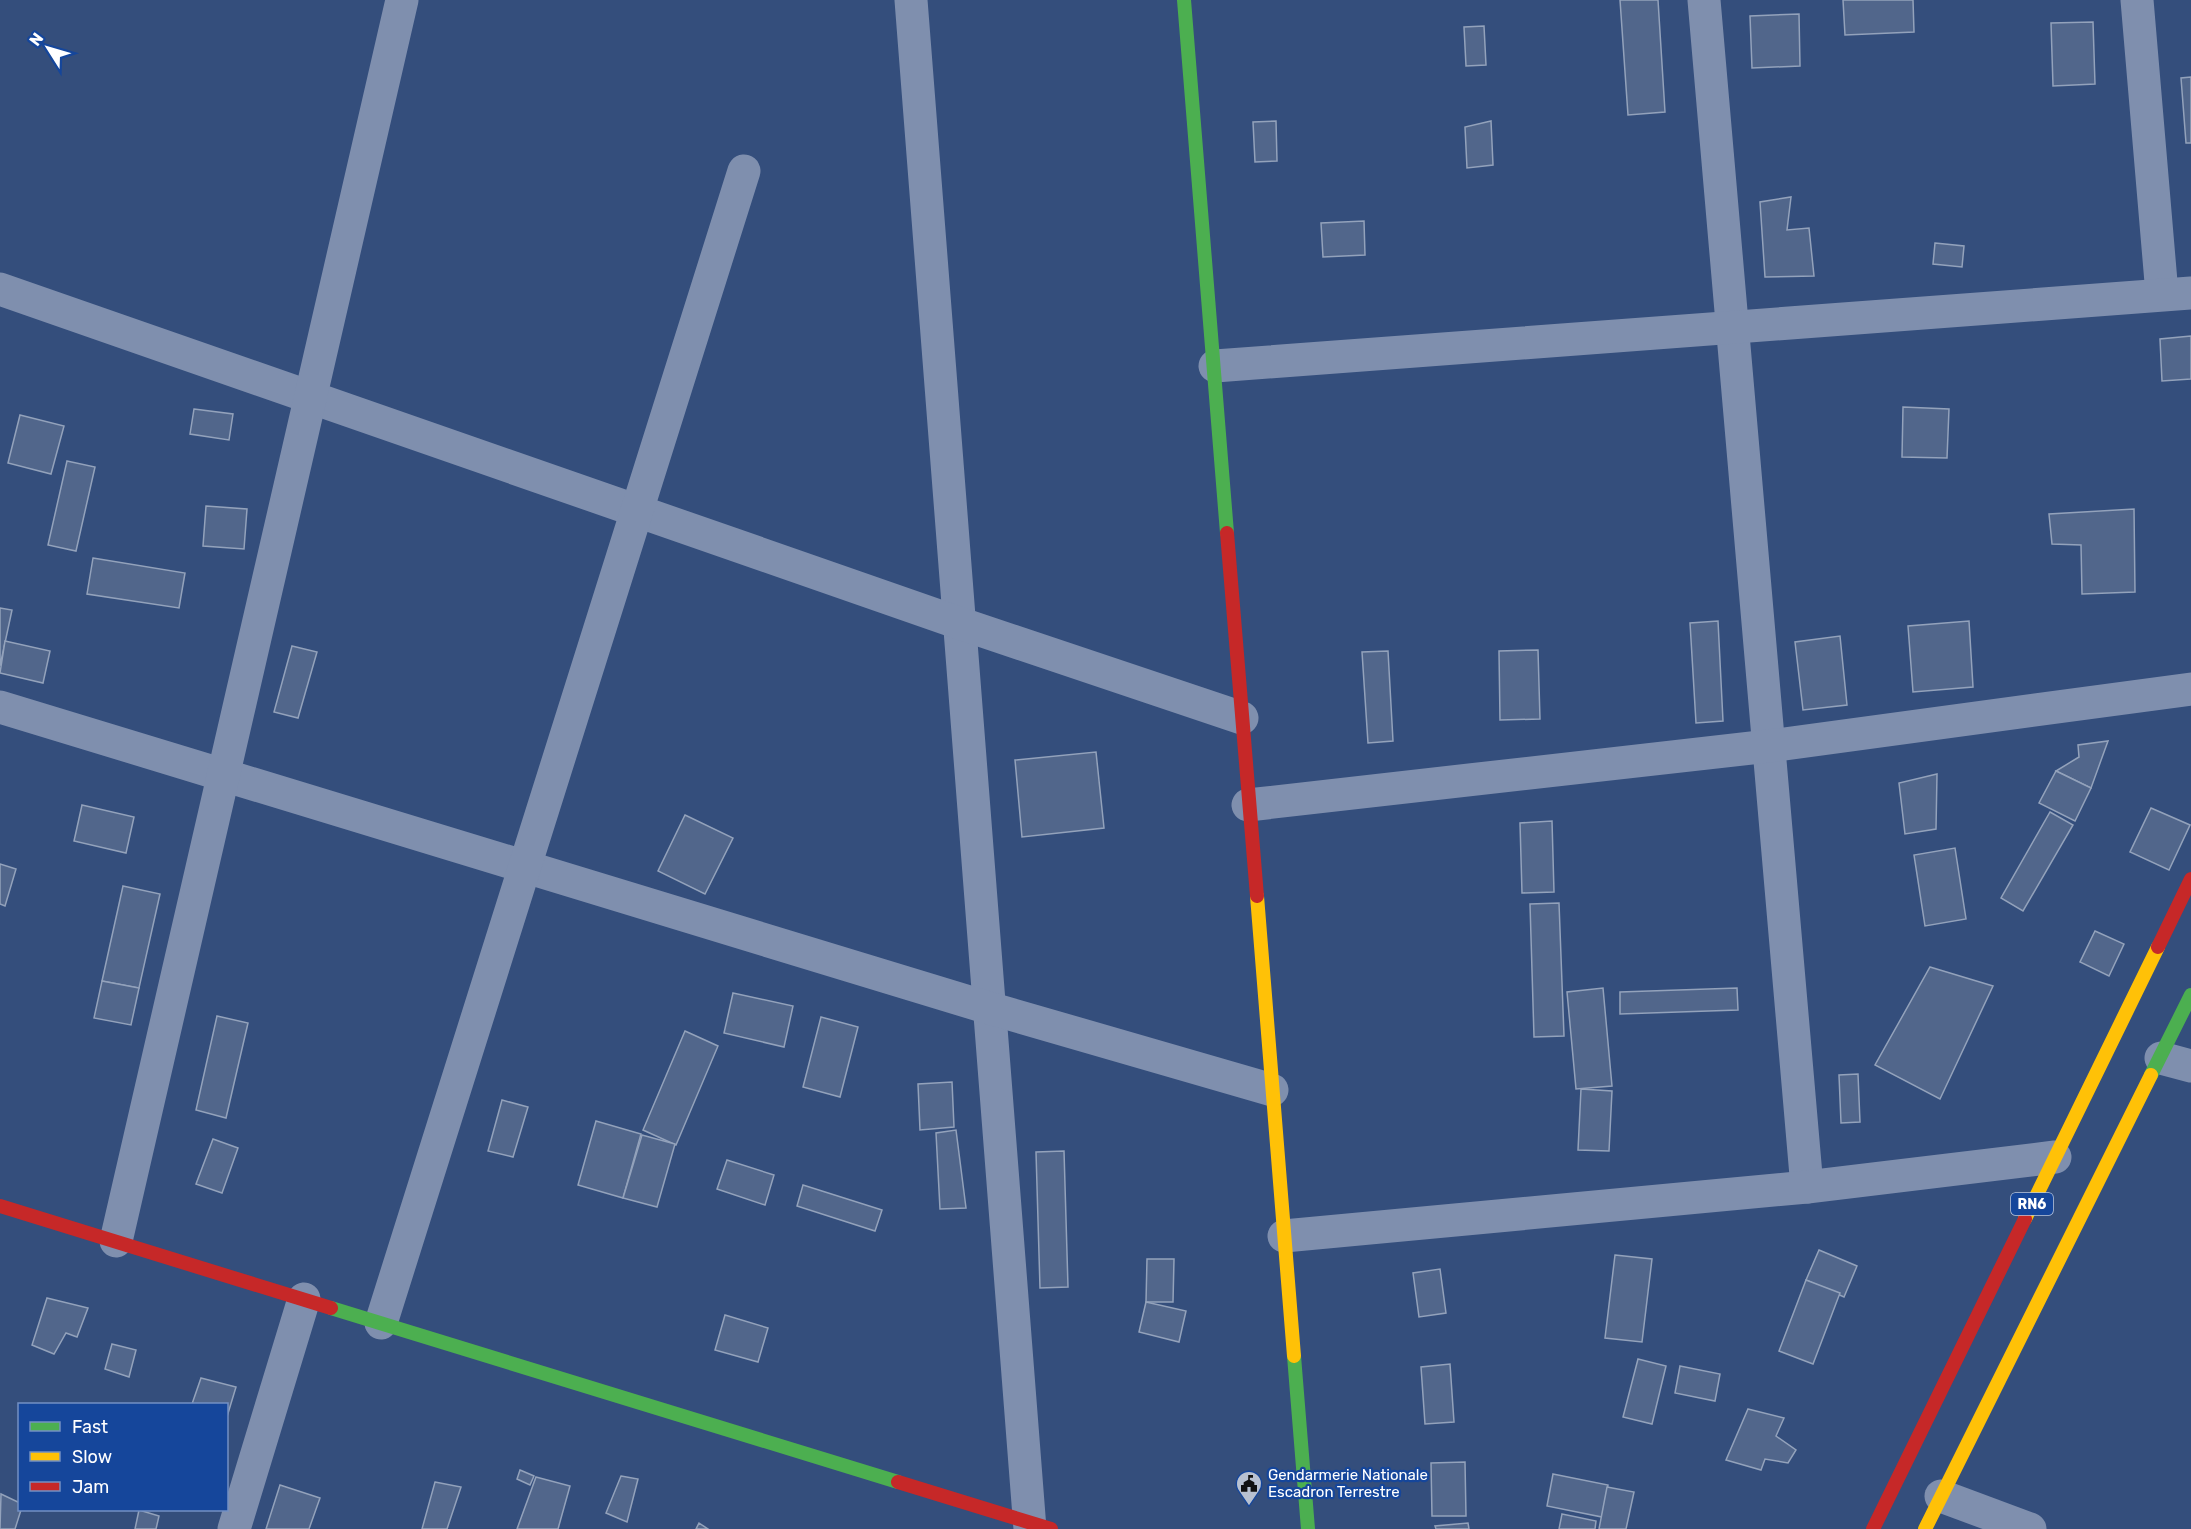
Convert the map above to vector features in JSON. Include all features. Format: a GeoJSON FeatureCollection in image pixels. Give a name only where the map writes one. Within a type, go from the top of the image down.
{"type":"FeatureCollection","features":[{"type":"Feature","properties":{"kind":"main road"},"geometry":{"type":"LineString","coordinates":[[1184,0],[1308,1529]]}},
{"type":"Feature","properties":{"kind":"main road","name":"RN6"},"geometry":{"type":"LineString","coordinates":[[1873,1529],[2191,879]]}},
{"type":"Feature","properties":{"kind":"main road"},"geometry":{"type":"LineString","coordinates":[[1925,1529],[2176,1062],[2191,995]]}},
{"type":"Feature","properties":{"kind":"main road"},"geometry":{"type":"LineString","coordinates":[[0,1206],[1036,1527]]}},
{"type":"Feature","properties":{"kind":"street"},"geometry":{"type":"LineString","coordinates":[[116,1241],[402,0]]}},
{"type":"Feature","properties":{"kind":"street"},"geometry":{"type":"LineString","coordinates":[[911,0],[989,1008],[1036,1527]]}},
{"type":"Feature","properties":{"kind":"street"},"geometry":{"type":"LineString","coordinates":[[1704,0],[1807,1187]]}},
{"type":"Feature","properties":{"kind":"street"},"geometry":{"type":"LineString","coordinates":[[1215,366],[2177,294],[2137,0]]}},
{"type":"Feature","properties":{"kind":"street"},"geometry":{"type":"LineString","coordinates":[[381,1323],[744,171]]}},
{"type":"Feature","properties":{"kind":"street"},"geometry":{"type":"LineString","coordinates":[[0,289],[959,623],[1242,718]]}},
{"type":"Feature","properties":{"kind":"street"},"geometry":{"type":"LineString","coordinates":[[1248,805],[1769,746],[2191,689]]}},
{"type":"Feature","properties":{"kind":"street"},"geometry":{"type":"LineString","coordinates":[[0,707],[989,1008],[1272,1090]]}},
{"type":"Feature","properties":{"kind":"street"},"geometry":{"type":"LineString","coordinates":[[1284,1236],[1807,1187],[2055,1158]]}},
{"type":"Feature","properties":{"kind":"street"},"geometry":{"type":"LineString","coordinates":[[234,1529],[304,1299]]}},
{"type":"Feature","properties":{"kind":"street"},"geometry":{"type":"LineString","coordinates":[[1941,1496],[2030,1529]]}},
{"type":"Feature","properties":{"kind":"building"},"geometry":{"type":"Polygon","coordinates":[[[1620,0],[1658,0],[1665,112],[1628,115],[1620,0]]]}},
{"type":"Feature","properties":{"kind":"building"},"geometry":{"type":"Polygon","coordinates":[[[1843,0],[1913,0],[1914,32],[1845,35],[1843,0]]]}},
{"type":"Feature","properties":{"kind":"building"},"geometry":{"type":"Polygon","coordinates":[[[1799,14],[1800,66],[1752,68],[1750,16],[1799,14]]]}},
{"type":"Feature","properties":{"kind":"building"},"geometry":{"type":"Polygon","coordinates":[[[2093,22],[2095,84],[2053,86],[2051,23],[2093,22]]]}},
{"type":"Feature","properties":{"kind":"building"},"geometry":{"type":"Polygon","coordinates":[[[1484,26],[1486,65],[1466,66],[1464,27],[1484,26]]]}},
{"type":"Feature","properties":{"kind":"building"},"geometry":{"type":"Polygon","coordinates":[[[2191,77],[2191,143],[2186,143],[2181,78],[2191,77]]]}},
{"type":"Feature","properties":{"kind":"building"},"geometry":{"type":"Polygon","coordinates":[[[1276,121],[1277,161],[1255,162],[1253,122],[1276,121]]]}},
{"type":"Feature","properties":{"kind":"building"},"geometry":{"type":"Polygon","coordinates":[[[1491,121],[1493,165],[1467,168],[1465,127],[1491,121]]]}},
{"type":"Feature","properties":{"kind":"building"},"geometry":{"type":"Polygon","coordinates":[[[1791,197],[1787,230],[1809,228],[1814,276],[1765,277],[1760,202],[1791,197]]]}},
{"type":"Feature","properties":{"kind":"building"},"geometry":{"type":"Polygon","coordinates":[[[1364,221],[1365,255],[1323,257],[1321,223],[1364,221]]]}},
{"type":"Feature","properties":{"kind":"building"},"geometry":{"type":"Polygon","coordinates":[[[1935,243],[1964,246],[1962,267],[1933,264],[1935,243]]]}},
{"type":"Feature","properties":{"kind":"building"},"geometry":{"type":"Polygon","coordinates":[[[2191,336],[2191,379],[2162,381],[2160,339],[2191,336]]]}},
{"type":"Feature","properties":{"kind":"building"},"geometry":{"type":"Polygon","coordinates":[[[1903,407],[1949,409],[1947,458],[1902,457],[1903,407]]]}},
{"type":"Feature","properties":{"kind":"building"},"geometry":{"type":"Polygon","coordinates":[[[194,409],[233,414],[229,440],[190,434],[194,409]]]}},
{"type":"Feature","properties":{"kind":"building"},"geometry":{"type":"Polygon","coordinates":[[[20,415],[64,426],[51,474],[8,463],[20,415]]]}},
{"type":"Feature","properties":{"kind":"building"},"geometry":{"type":"Polygon","coordinates":[[[67,461],[95,467],[76,551],[48,545],[67,461]]]}},
{"type":"Feature","properties":{"kind":"building"},"geometry":{"type":"Polygon","coordinates":[[[206,506],[247,509],[244,549],[203,546],[206,506]]]}},
{"type":"Feature","properties":{"kind":"building"},"geometry":{"type":"Polygon","coordinates":[[[2134,509],[2135,592],[2082,594],[2081,545],[2052,544],[2049,514],[2134,509]]]}},
{"type":"Feature","properties":{"kind":"building"},"geometry":{"type":"Polygon","coordinates":[[[93,558],[185,573],[179,608],[87,594],[93,558]]]}},
{"type":"Feature","properties":{"kind":"building"},"geometry":{"type":"Polygon","coordinates":[[[0,608],[12,610],[0,666],[0,608]]]}},
{"type":"Feature","properties":{"kind":"building"},"geometry":{"type":"Polygon","coordinates":[[[1718,621],[1723,721],[1696,723],[1690,623],[1718,621]]]}},
{"type":"Feature","properties":{"kind":"building"},"geometry":{"type":"Polygon","coordinates":[[[1969,621],[1973,687],[1913,692],[1908,626],[1969,621]]]}},
{"type":"Feature","properties":{"kind":"building"},"geometry":{"type":"Polygon","coordinates":[[[1840,636],[1847,705],[1803,710],[1795,642],[1840,636]]]}},
{"type":"Feature","properties":{"kind":"building"},"geometry":{"type":"Polygon","coordinates":[[[5,641],[50,651],[43,683],[0,673],[5,641]]]}},
{"type":"Feature","properties":{"kind":"building"},"geometry":{"type":"Polygon","coordinates":[[[292,646],[317,652],[298,718],[274,712],[292,646]]]}},
{"type":"Feature","properties":{"kind":"building"},"geometry":{"type":"Polygon","coordinates":[[[1538,650],[1540,719],[1500,720],[1499,651],[1538,650]]]}},
{"type":"Feature","properties":{"kind":"building"},"geometry":{"type":"Polygon","coordinates":[[[1388,651],[1393,741],[1368,743],[1362,652],[1388,651]]]}},
{"type":"Feature","properties":{"kind":"building"},"geometry":{"type":"Polygon","coordinates":[[[2108,741],[2091,788],[2056,771],[2079,757],[2078,745],[2108,741]]]}},
{"type":"Feature","properties":{"kind":"building"},"geometry":{"type":"Polygon","coordinates":[[[1096,752],[1104,828],[1022,837],[1015,760],[1096,752]]]}},
{"type":"Feature","properties":{"kind":"building"},"geometry":{"type":"Polygon","coordinates":[[[2056,771],[2091,788],[2075,821],[2039,803],[2056,771]]]}},
{"type":"Feature","properties":{"kind":"building"},"geometry":{"type":"Polygon","coordinates":[[[1937,774],[1936,829],[1905,834],[1899,783],[1937,774]]]}},
{"type":"Feature","properties":{"kind":"building"},"geometry":{"type":"Polygon","coordinates":[[[82,805],[134,817],[126,853],[74,841],[82,805]]]}},
{"type":"Feature","properties":{"kind":"building"},"geometry":{"type":"Polygon","coordinates":[[[2151,808],[2190,825],[2169,870],[2130,852],[2151,808]]]}},
{"type":"Feature","properties":{"kind":"building"},"geometry":{"type":"Polygon","coordinates":[[[2050,812],[2073,825],[2023,911],[2001,898],[2050,812]]]}},
{"type":"Feature","properties":{"kind":"building"},"geometry":{"type":"Polygon","coordinates":[[[685,815],[733,838],[705,894],[658,871],[685,815]]]}},
{"type":"Feature","properties":{"kind":"building"},"geometry":{"type":"Polygon","coordinates":[[[1552,821],[1554,892],[1522,893],[1520,823],[1552,821]]]}},
{"type":"Feature","properties":{"kind":"building"},"geometry":{"type":"Polygon","coordinates":[[[1955,848],[1966,919],[1925,926],[1914,855],[1955,848]]]}},
{"type":"Feature","properties":{"kind":"building"},"geometry":{"type":"Polygon","coordinates":[[[0,864],[16,869],[5,906],[0,904],[0,864]]]}},
{"type":"Feature","properties":{"kind":"building"},"geometry":{"type":"Polygon","coordinates":[[[123,886],[160,894],[139,988],[102,981],[123,886]]]}},
{"type":"Feature","properties":{"kind":"building"},"geometry":{"type":"Polygon","coordinates":[[[1559,903],[1564,1036],[1534,1037],[1530,904],[1559,903]]]}},
{"type":"Feature","properties":{"kind":"building"},"geometry":{"type":"Polygon","coordinates":[[[2095,931],[2124,944],[2109,976],[2080,962],[2095,931]]]}},
{"type":"Feature","properties":{"kind":"building"},"geometry":{"type":"Polygon","coordinates":[[[1930,967],[1993,986],[1940,1099],[1875,1065],[1930,967]]]}},
{"type":"Feature","properties":{"kind":"building"},"geometry":{"type":"Polygon","coordinates":[[[102,981],[139,988],[131,1025],[94,1018],[102,981]]]}},
{"type":"Feature","properties":{"kind":"building"},"geometry":{"type":"Polygon","coordinates":[[[1603,988],[1612,1086],[1576,1089],[1567,992],[1603,988]]]}},
{"type":"Feature","properties":{"kind":"building"},"geometry":{"type":"Polygon","coordinates":[[[1737,988],[1738,1010],[1620,1014],[1620,992],[1737,988]]]}},
{"type":"Feature","properties":{"kind":"building"},"geometry":{"type":"Polygon","coordinates":[[[733,993],[793,1006],[784,1047],[724,1033],[733,993]]]}},
{"type":"Feature","properties":{"kind":"building"},"geometry":{"type":"Polygon","coordinates":[[[217,1016],[248,1023],[226,1118],[196,1110],[217,1016]]]}},
{"type":"Feature","properties":{"kind":"building"},"geometry":{"type":"Polygon","coordinates":[[[821,1017],[858,1027],[840,1097],[803,1087],[821,1017]]]}},
{"type":"Feature","properties":{"kind":"building"},"geometry":{"type":"Polygon","coordinates":[[[685,1031],[718,1046],[676,1145],[643,1130],[685,1031]]]}},
{"type":"Feature","properties":{"kind":"building"},"geometry":{"type":"Polygon","coordinates":[[[1858,1074],[1860,1122],[1841,1123],[1839,1075],[1858,1074]]]}},
{"type":"Feature","properties":{"kind":"building"},"geometry":{"type":"Polygon","coordinates":[[[952,1082],[954,1127],[920,1130],[918,1084],[952,1082]]]}},
{"type":"Feature","properties":{"kind":"building"},"geometry":{"type":"Polygon","coordinates":[[[1581,1089],[1612,1091],[1609,1151],[1578,1150],[1581,1089]]]}},
{"type":"Feature","properties":{"kind":"building"},"geometry":{"type":"Polygon","coordinates":[[[502,1100],[528,1107],[513,1157],[488,1151],[502,1100]]]}},
{"type":"Feature","properties":{"kind":"building"},"geometry":{"type":"Polygon","coordinates":[[[596,1121],[641,1134],[623,1198],[578,1185],[596,1121]]]}},
{"type":"Feature","properties":{"kind":"building"},"geometry":{"type":"Polygon","coordinates":[[[956,1130],[966,1208],[940,1209],[936,1133],[956,1130]]]}},
{"type":"Feature","properties":{"kind":"building"},"geometry":{"type":"Polygon","coordinates":[[[642,1135],[675,1144],[657,1207],[623,1198],[642,1135]]]}},
{"type":"Feature","properties":{"kind":"building"},"geometry":{"type":"Polygon","coordinates":[[[213,1139],[238,1148],[222,1193],[196,1184],[213,1139]]]}},
{"type":"Feature","properties":{"kind":"building"},"geometry":{"type":"Polygon","coordinates":[[[1064,1151],[1068,1287],[1040,1288],[1036,1152],[1064,1151]]]}},
{"type":"Feature","properties":{"kind":"building"},"geometry":{"type":"Polygon","coordinates":[[[727,1160],[774,1175],[765,1205],[717,1189],[727,1160]]]}},
{"type":"Feature","properties":{"kind":"building"},"geometry":{"type":"Polygon","coordinates":[[[803,1185],[882,1210],[875,1231],[797,1206],[803,1185]]]}},
{"type":"Feature","properties":{"kind":"building"},"geometry":{"type":"Polygon","coordinates":[[[1819,1250],[1857,1266],[1844,1297],[1806,1280],[1819,1250]]]}},
{"type":"Feature","properties":{"kind":"building"},"geometry":{"type":"Polygon","coordinates":[[[1615,1255],[1652,1259],[1642,1342],[1605,1338],[1615,1255]]]}},
{"type":"Feature","properties":{"kind":"building"},"geometry":{"type":"Polygon","coordinates":[[[1147,1259],[1174,1259],[1173,1302],[1146,1302],[1147,1259]]]}},
{"type":"Feature","properties":{"kind":"building"},"geometry":{"type":"Polygon","coordinates":[[[1440,1269],[1446,1313],[1419,1317],[1413,1273],[1440,1269]]]}},
{"type":"Feature","properties":{"kind":"building"},"geometry":{"type":"Polygon","coordinates":[[[1806,1280],[1840,1293],[1813,1364],[1779,1351],[1806,1280]]]}},
{"type":"Feature","properties":{"kind":"building"},"geometry":{"type":"Polygon","coordinates":[[[47,1298],[88,1308],[77,1337],[66,1333],[54,1354],[32,1345],[47,1298]]]}},
{"type":"Feature","properties":{"kind":"building"},"geometry":{"type":"Polygon","coordinates":[[[1146,1302],[1186,1311],[1179,1342],[1139,1332],[1146,1302]]]}},
{"type":"Feature","properties":{"kind":"building"},"geometry":{"type":"Polygon","coordinates":[[[725,1315],[768,1328],[758,1362],[715,1350],[725,1315]]]}},
{"type":"Feature","properties":{"kind":"building"},"geometry":{"type":"Polygon","coordinates":[[[112,1344],[136,1350],[129,1377],[105,1369],[112,1344]]]}},
{"type":"Feature","properties":{"kind":"building"},"geometry":{"type":"Polygon","coordinates":[[[1638,1359],[1666,1366],[1652,1424],[1623,1417],[1638,1359]]]}},
{"type":"Feature","properties":{"kind":"building"},"geometry":{"type":"Polygon","coordinates":[[[1450,1364],[1454,1422],[1425,1424],[1421,1367],[1450,1364]]]}},
{"type":"Feature","properties":{"kind":"building"},"geometry":{"type":"Polygon","coordinates":[[[1680,1366],[1720,1374],[1715,1401],[1675,1393],[1680,1366]]]}},
{"type":"Feature","properties":{"kind":"building"},"geometry":{"type":"Polygon","coordinates":[[[201,1378],[236,1387],[228,1413],[228,1403],[192,1403],[201,1378]]]}},
{"type":"Feature","properties":{"kind":"building"},"geometry":{"type":"Polygon","coordinates":[[[1748,1409],[1784,1418],[1776,1436],[1796,1450],[1788,1463],[1765,1459],[1761,1470],[1726,1460],[1748,1409]]]}},
{"type":"Feature","properties":{"kind":"building"},"geometry":{"type":"Polygon","coordinates":[[[1465,1462],[1466,1516],[1432,1516],[1431,1463],[1465,1462]]]}},
{"type":"Feature","properties":{"kind":"building"},"geometry":{"type":"Polygon","coordinates":[[[520,1470],[534,1476],[530,1485],[517,1479],[520,1470]]]}},
{"type":"Feature","properties":{"kind":"building"},"geometry":{"type":"Polygon","coordinates":[[[1553,1474],[1608,1485],[1602,1517],[1547,1506],[1553,1474]]]}},
{"type":"Feature","properties":{"kind":"building"},"geometry":{"type":"Polygon","coordinates":[[[621,1476],[638,1479],[627,1522],[606,1513],[621,1476]]]}},
{"type":"Feature","properties":{"kind":"building"},"geometry":{"type":"Polygon","coordinates":[[[536,1477],[570,1486],[558,1529],[517,1529],[536,1477]]]}},
{"type":"Feature","properties":{"kind":"building"},"geometry":{"type":"Polygon","coordinates":[[[435,1482],[461,1487],[447,1529],[422,1529],[435,1482]]]}},
{"type":"Feature","properties":{"kind":"building"},"geometry":{"type":"Polygon","coordinates":[[[280,1485],[320,1498],[309,1529],[266,1529],[280,1485]]]}},
{"type":"Feature","properties":{"kind":"building"},"geometry":{"type":"Polygon","coordinates":[[[1607,1487],[1634,1492],[1626,1529],[1599,1529],[1607,1487]]]}},
{"type":"Feature","properties":{"kind":"building"},"geometry":{"type":"Polygon","coordinates":[[[1,1494],[18,1502],[18,1511],[21,1511],[15,1529],[0,1529],[1,1494]]]}},
{"type":"Feature","properties":{"kind":"building"},"geometry":{"type":"Polygon","coordinates":[[[139,1511],[159,1516],[156,1529],[135,1529],[139,1511]]]}},
{"type":"Feature","properties":{"kind":"building"},"geometry":{"type":"Polygon","coordinates":[[[1562,1514],[1596,1521],[1595,1529],[1559,1529],[1562,1514]]]}},
{"type":"Feature","properties":{"kind":"building"},"geometry":{"type":"Polygon","coordinates":[[[699,1523],[708,1529],[696,1529],[699,1523]]]}},
{"type":"Feature","properties":{"kind":"building"},"geometry":{"type":"Polygon","coordinates":[[[1468,1523],[1469,1529],[1436,1529],[1435,1526],[1468,1523]]]}},
{"type":"Feature","properties":{"kind":"traffic: fast"},"geometry":{"type":"LineString","coordinates":[[1184,0],[1227,533]]}},
{"type":"Feature","properties":{"kind":"traffic: fast"},"geometry":{"type":"LineString","coordinates":[[2151,1075],[2191,995]]}},
{"type":"Feature","properties":{"kind":"traffic: fast"},"geometry":{"type":"LineString","coordinates":[[331,1308],[898,1482]]}},
{"type":"Feature","properties":{"kind":"traffic: fast"},"geometry":{"type":"LineString","coordinates":[[1294,1356],[1308,1529]]}},
{"type":"Feature","properties":{"kind":"traffic: slow"},"geometry":{"type":"LineString","coordinates":[[1257,896],[1294,1356]]}},
{"type":"Feature","properties":{"kind":"traffic: slow"},"geometry":{"type":"LineString","coordinates":[[2025,1219],[2158,947]]}},
{"type":"Feature","properties":{"kind":"traffic: slow"},"geometry":{"type":"LineString","coordinates":[[1925,1529],[2151,1075]]}},
{"type":"Feature","properties":{"kind":"traffic: jam"},"geometry":{"type":"LineString","coordinates":[[1227,533],[1257,896]]}},
{"type":"Feature","properties":{"kind":"traffic: jam"},"geometry":{"type":"LineString","coordinates":[[2158,947],[2191,879]]}},
{"type":"Feature","properties":{"kind":"traffic: jam"},"geometry":{"type":"LineString","coordinates":[[0,1206],[331,1308]]}},
{"type":"Feature","properties":{"kind":"traffic: jam"},"geometry":{"type":"LineString","coordinates":[[1873,1529],[2025,1219]]}},
{"type":"Feature","properties":{"kind":"traffic: jam"},"geometry":{"type":"LineString","coordinates":[[898,1482],[1051,1529]]}},
{"type":"Feature","properties":{"kind":"place","name":"Gendarmerie Nationale Escadron Terrestre"},"geometry":{"type":"Point","coordinates":[1249,1507]}}]}
